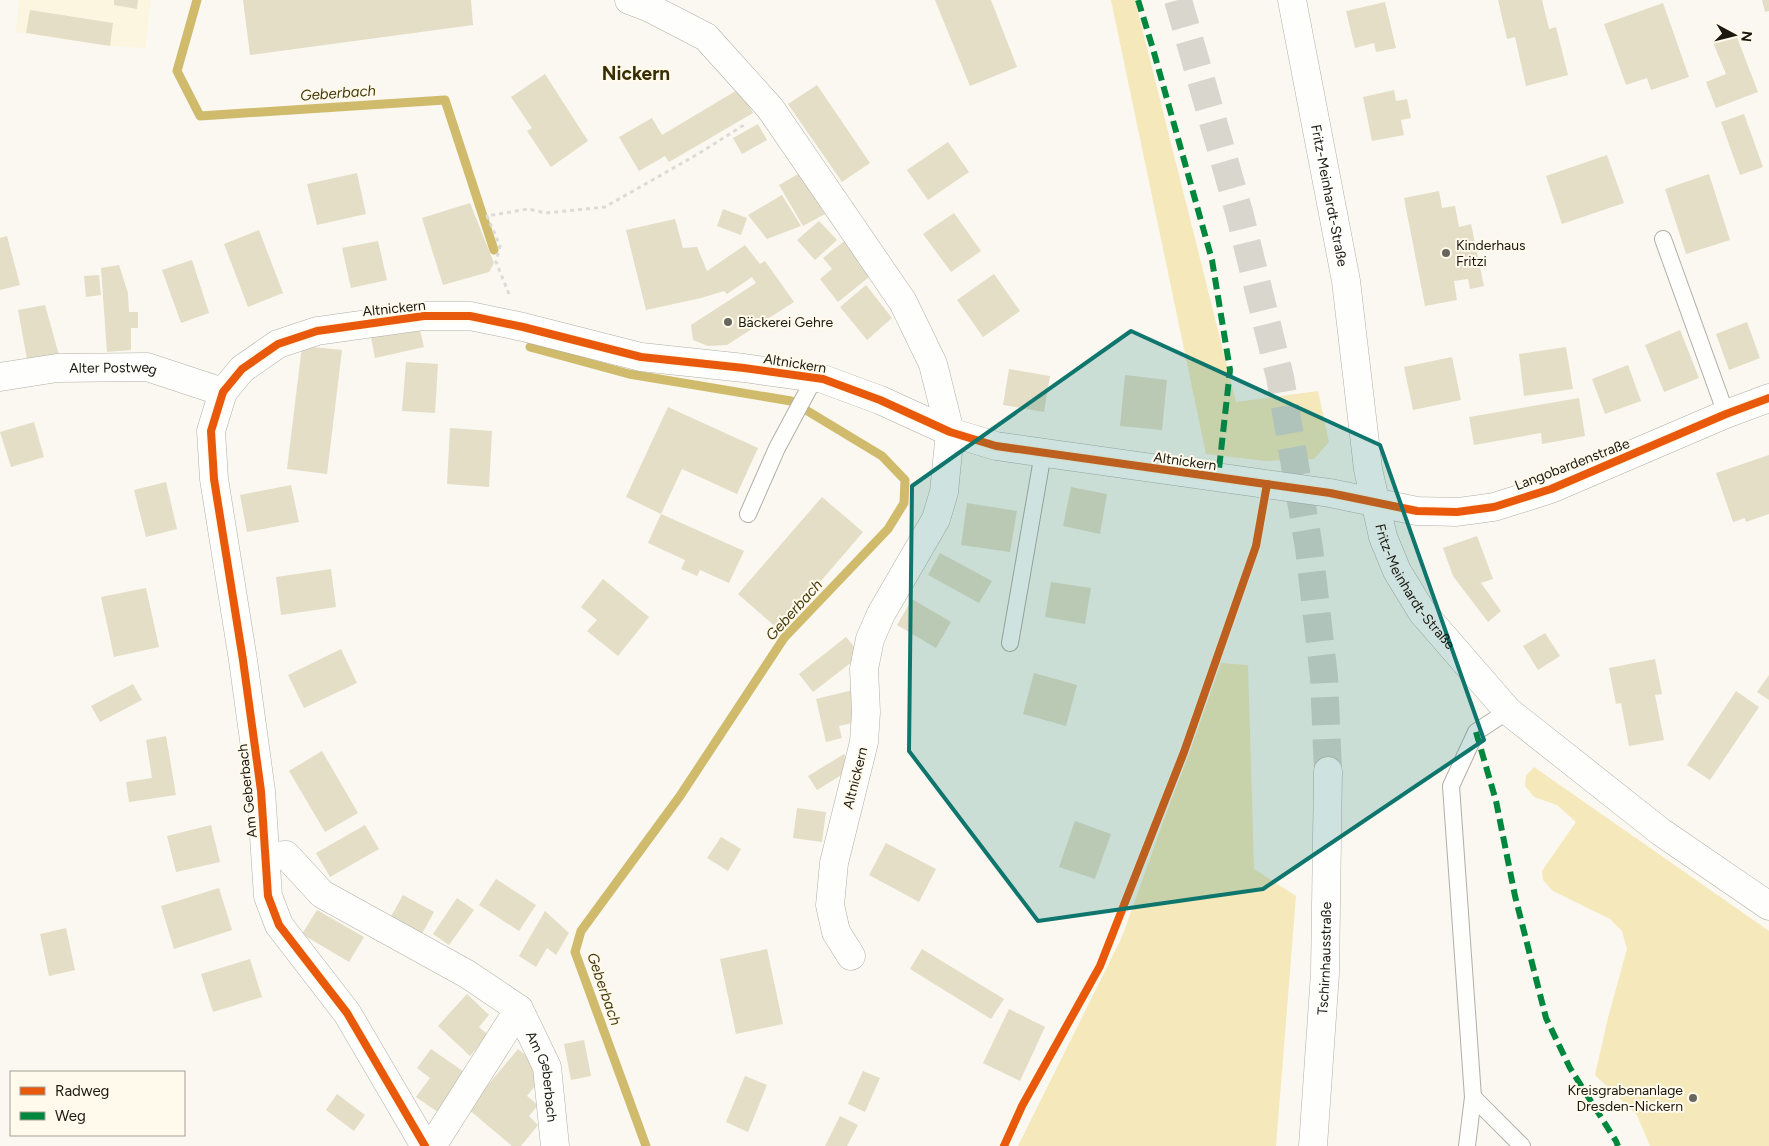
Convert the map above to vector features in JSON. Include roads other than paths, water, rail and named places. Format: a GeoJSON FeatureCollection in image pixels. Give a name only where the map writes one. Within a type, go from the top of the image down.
{"type":"FeatureCollection","features":[{"type":"Feature","properties":{"kind":"street","name":"Altnickern"},"geometry":{"type":"LineString","coordinates":[[630,0],[650,8],[706,37],[770,108],[902,302],[932,364],[950,432],[944,492],[936,519],[881,614],[870,639],[864,669],[866,712],[864,742],[834,863],[830,905],[836,932],[851,956]]}},
{"type":"Feature","properties":{"kind":"street","name":"Fritz-Meinhardt-Straße"},"geometry":{"type":"LineString","coordinates":[[1292,0],[1346,281],[1368,469],[1383,537],[1397,571],[1422,612],[1508,711],[1661,832],[1769,906]]}},
{"type":"Feature","properties":{"kind":"street","name":"Altnickern"},"geometry":{"type":"LineString","coordinates":[[223,392],[242,369],[278,344],[316,331],[424,316],[470,316],[523,327],[641,357],[815,377],[880,400],[950,432],[996,446],[1330,493],[1375,502]]}},
{"type":"Feature","properties":{"kind":"street","name":"Alter Postweg"},"geometry":{"type":"LineString","coordinates":[[0,377],[57,368],[147,367],[223,392]]}},
{"type":"Feature","properties":{"kind":"street","name":"Am Geberbach"},"geometry":{"type":"LineString","coordinates":[[223,392],[211,431],[214,479],[261,791],[268,896],[279,924],[347,1013],[425,1146]]}},
{"type":"Feature","properties":{"kind":"street","name":"Langobardenstraße"},"geometry":{"type":"LineString","coordinates":[[1375,502],[1417,511],[1457,512],[1494,507],[1551,489],[1726,414],[1769,398]]}},
{"type":"Feature","properties":{"kind":"street","name":"Tschirnhausstraße"},"geometry":{"type":"LineString","coordinates":[[1313,1146],[1325,973],[1328,771]]}},
{"type":"Feature","properties":{"kind":"street","name":"Am Geberbach"},"geometry":{"type":"LineString","coordinates":[[266,857],[286,855],[322,894],[467,974],[519,1009],[547,1067],[555,1146]]}},
{"type":"Feature","properties":{"kind":"street","name":"Am Geberbach"},"geometry":{"type":"LineString","coordinates":[[432,1146],[519,1009]]}},
{"type":"Feature","properties":{"kind":"lane"},"geometry":{"type":"LineString","coordinates":[[1663,240],[1726,414]]}},
{"type":"Feature","properties":{"kind":"lane"},"geometry":{"type":"LineString","coordinates":[[748,514],[777,448],[815,377]]}},
{"type":"Feature","properties":{"kind":"lane"},"geometry":{"type":"LineString","coordinates":[[1010,643],[1043,453]]}},
{"type":"Feature","properties":{"kind":"lane"},"geometry":{"type":"LineString","coordinates":[[1468,1146],[1473,1097],[1451,786],[1476,732],[1508,711]]}},
{"type":"Feature","properties":{"kind":"lane"},"geometry":{"type":"LineString","coordinates":[[1473,1097],[1522,1146]]}},
{"type":"Feature","properties":{"kind":"waterway","name":"Geberbach"},"geometry":{"type":"LineString","coordinates":[[197,0],[177,71],[200,116],[445,100],[494,250]]}},
{"type":"Feature","properties":{"kind":"waterway","name":"Geberbach"},"geometry":{"type":"LineString","coordinates":[[530,347],[629,374],[791,401],[882,456],[905,480],[904,503],[888,529],[784,638],[680,796],[581,931],[575,952],[646,1146]]}},
{"type":"Feature","properties":{"kind":"tunnel"},"geometry":{"type":"LineString","coordinates":[[1178,0],[1239,212],[1280,377],[1309,548],[1324,677],[1328,771]]}},
{"type":"Feature","properties":{"kind":"place","name":"Kinderhaus Fritzi"},"geometry":{"type":"Point","coordinates":[1446,253]}},
{"type":"Feature","properties":{"kind":"place","name":"Bäckerei Gehre"},"geometry":{"type":"Point","coordinates":[728,322]}},
{"type":"Feature","properties":{"kind":"place","name":"Kreisgrabenanlage Dresden-Nickern"},"geometry":{"type":"Point","coordinates":[1693,1098]}},
{"type":"Feature","properties":{"kind":"district","name":"Nickern"},"geometry":{"type":"Point","coordinates":[636,73]}}]}
